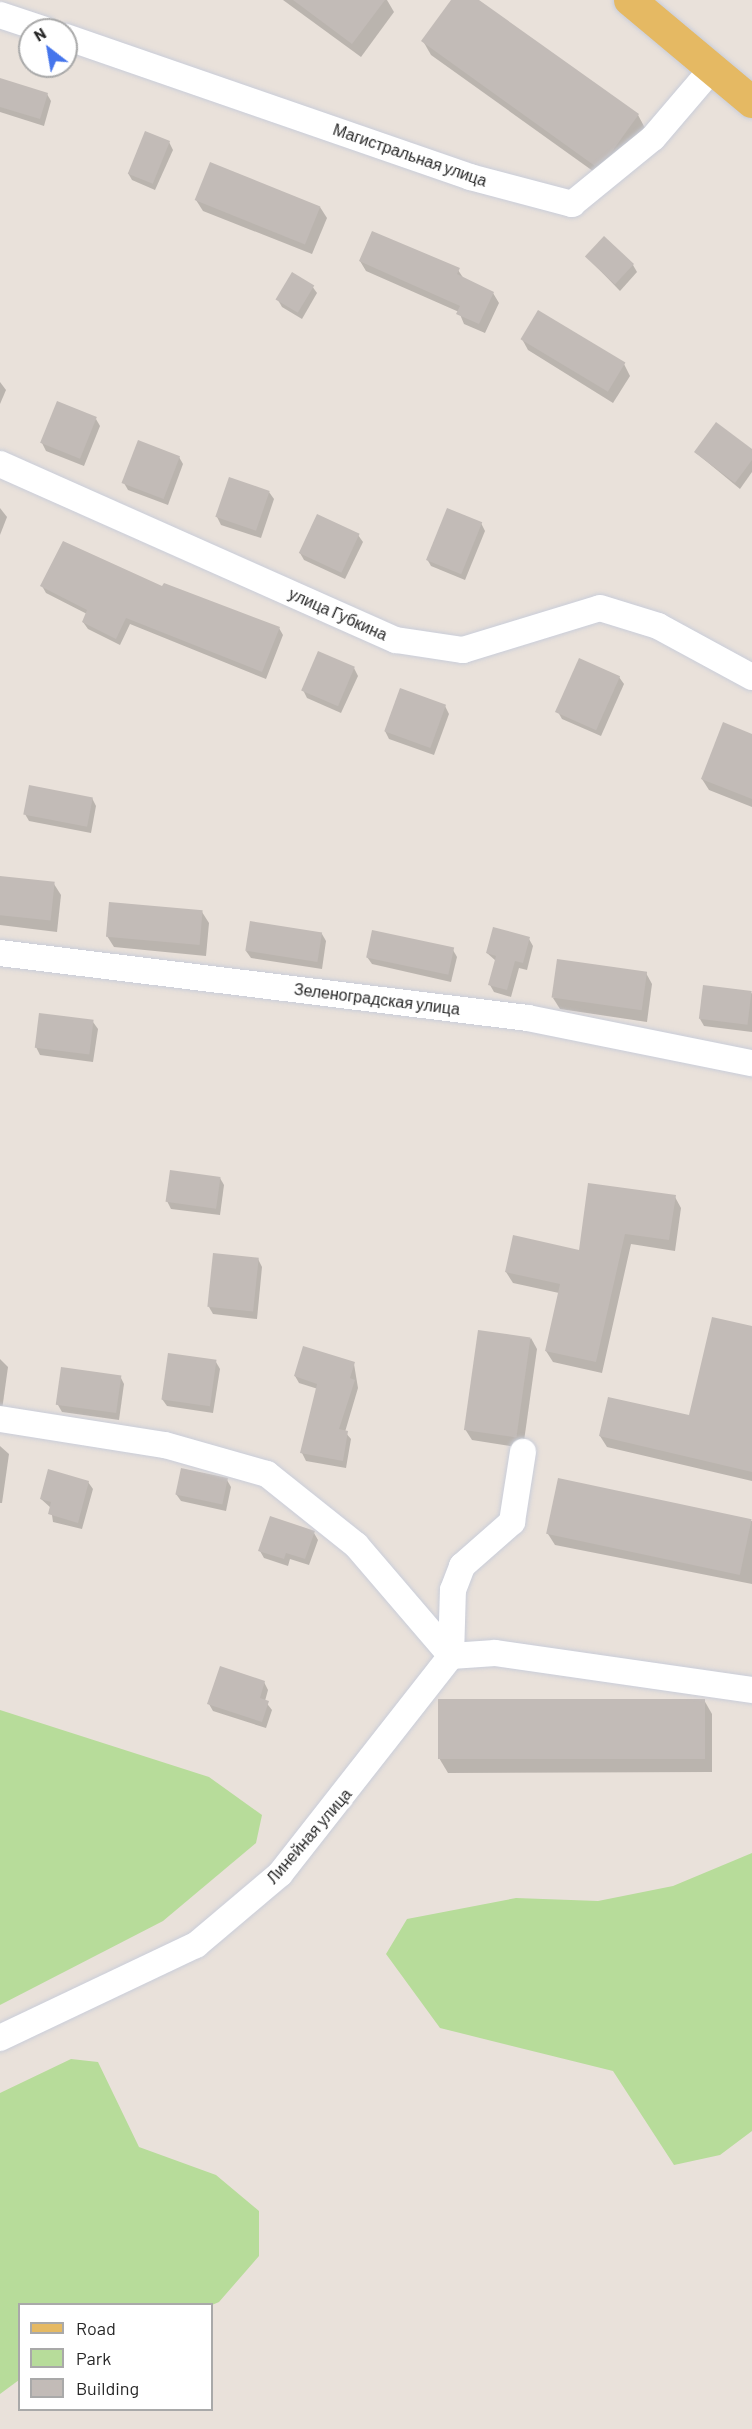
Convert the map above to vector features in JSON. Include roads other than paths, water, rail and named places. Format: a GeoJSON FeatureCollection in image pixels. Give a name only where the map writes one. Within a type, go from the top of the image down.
{"type":"FeatureCollection","features":[{"type":"Feature","properties":{"kind":"main road"},"geometry":{"type":"LineString","coordinates":[[630,0],[752,102]]}},
{"type":"Feature","properties":{"kind":"street"},"geometry":{"type":"LineString","coordinates":[[0,15],[18,21]]}},
{"type":"Feature","properties":{"kind":"street","name":"Магистральная улица"},"geometry":{"type":"LineString","coordinates":[[78,41],[470,177],[572,204],[653,138],[712,69]]}},
{"type":"Feature","properties":{"kind":"street","name":"улица Губкина"},"geometry":{"type":"LineString","coordinates":[[0,464],[396,640],[463,650],[600,608],[658,626],[752,677]]}},
{"type":"Feature","properties":{"kind":"street","name":"Зеленоградская улица"},"geometry":{"type":"LineString","coordinates":[[0,953],[528,1018],[752,1063]]}},
{"type":"Feature","properties":{"kind":"street"},"geometry":{"type":"LineString","coordinates":[[0,1419],[165,1445],[267,1474],[356,1545],[451,1656]]}},
{"type":"Feature","properties":{"kind":"street"},"geometry":{"type":"LineString","coordinates":[[451,1656],[453,1590],[462,1566],[512,1522],[524,1452]]}},
{"type":"Feature","properties":{"kind":"street"},"geometry":{"type":"LineString","coordinates":[[451,1656],[495,1653],[752,1690]]}},
{"type":"Feature","properties":{"kind":"street","name":"Линейная улица"},"geometry":{"type":"LineString","coordinates":[[0,2038],[196,1945],[280,1874],[451,1656]]}}]}
